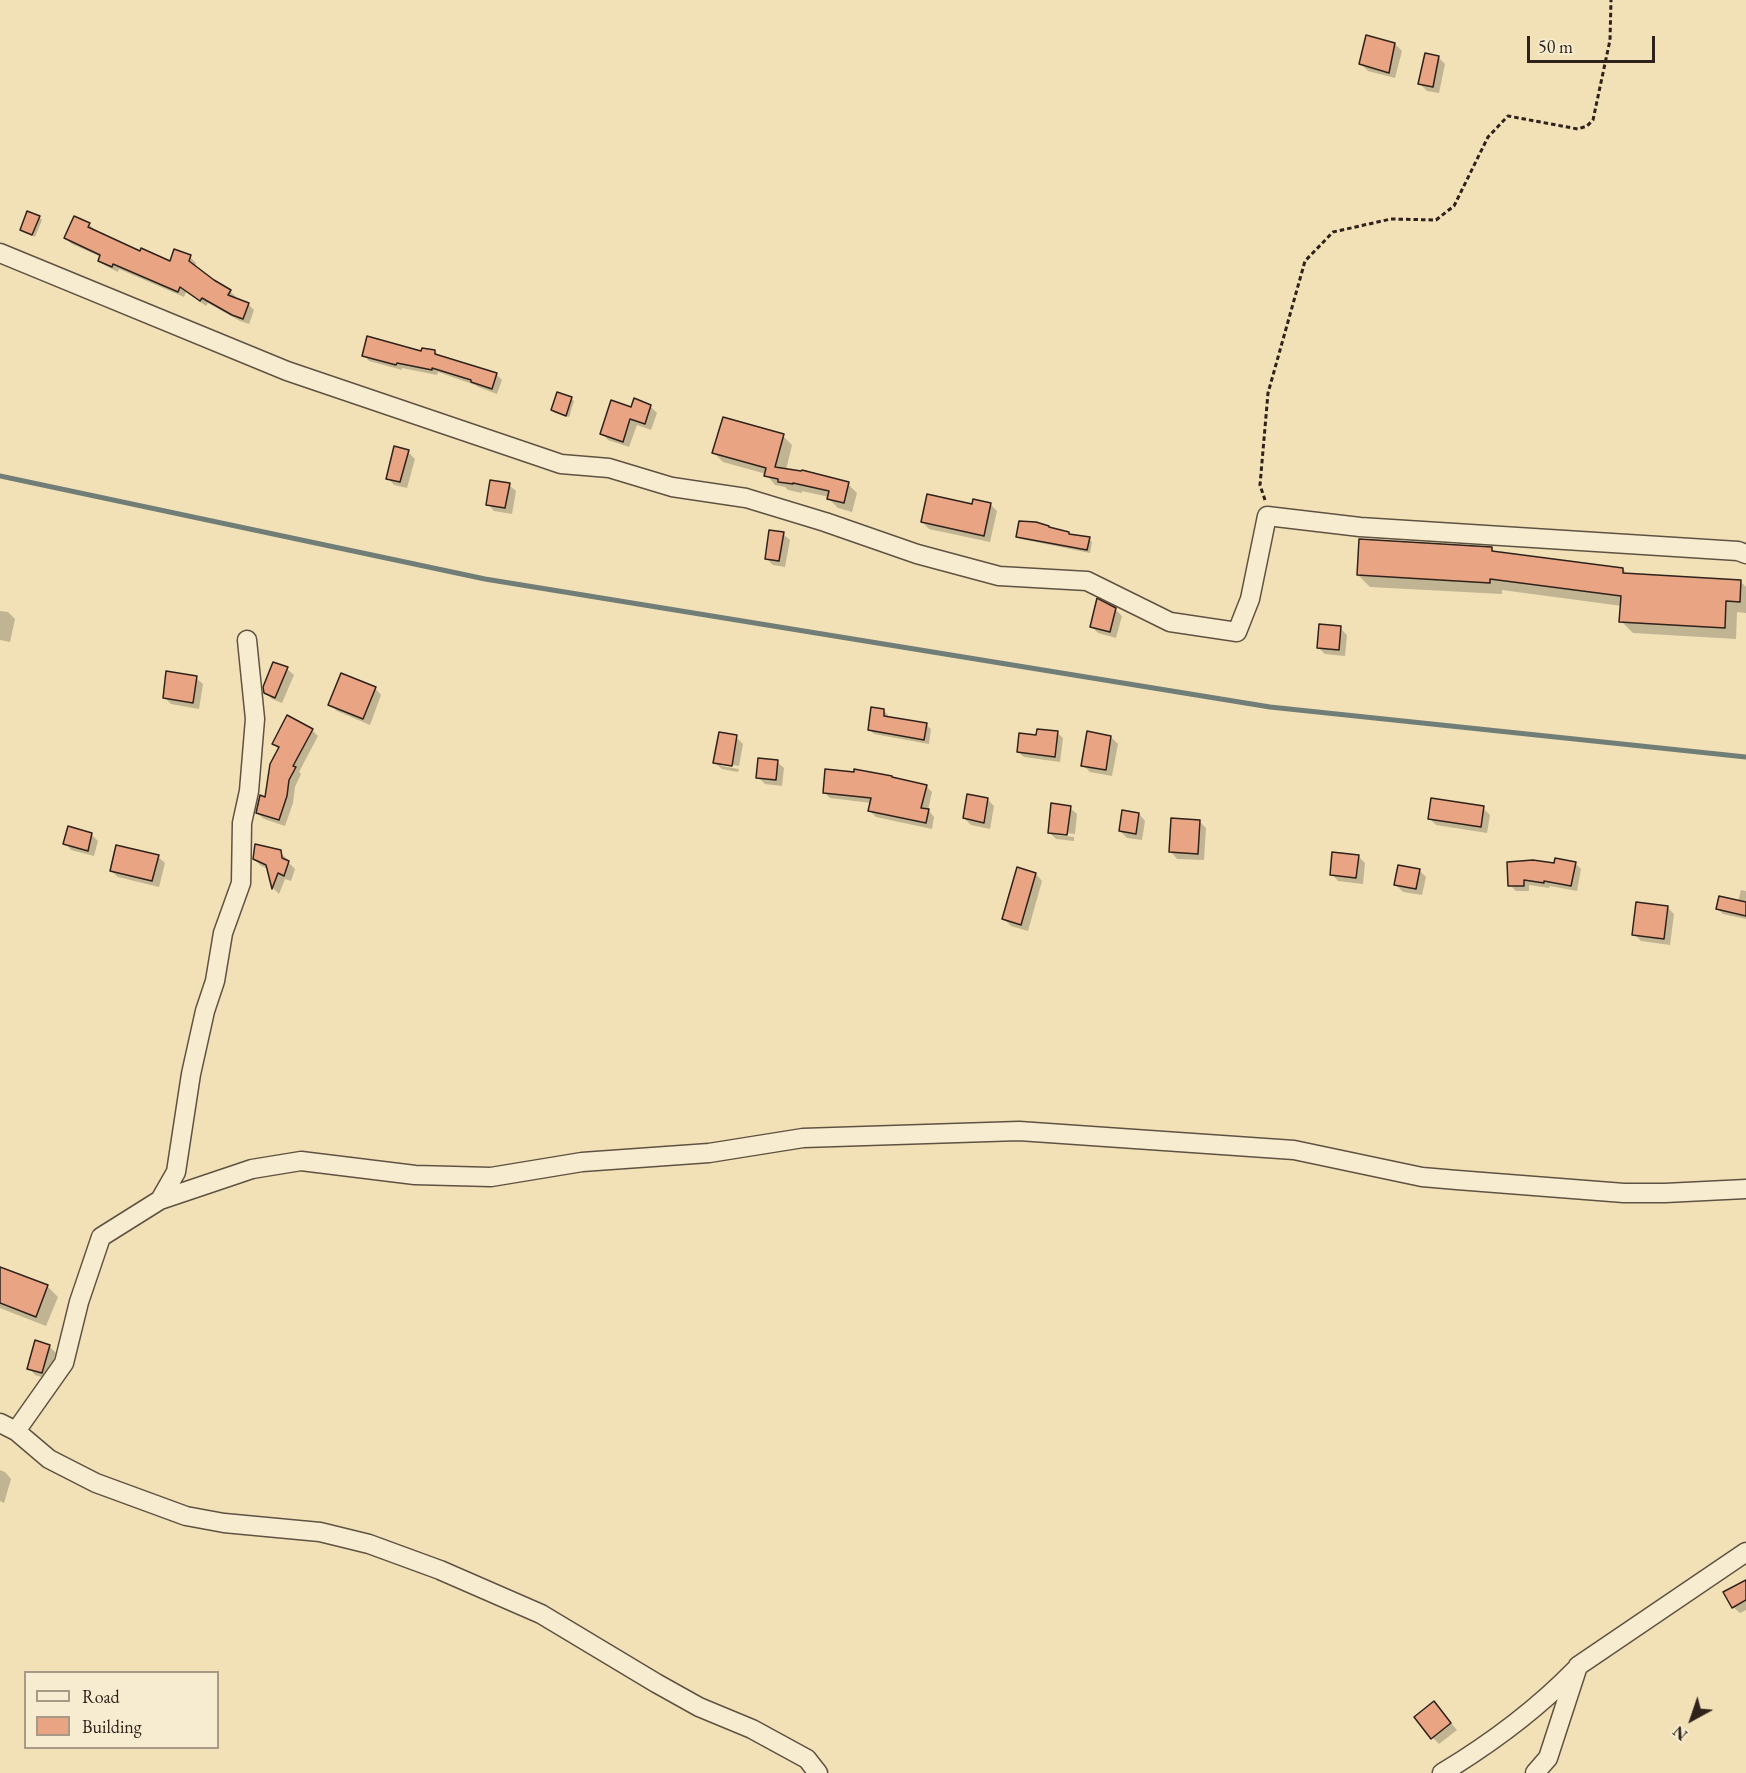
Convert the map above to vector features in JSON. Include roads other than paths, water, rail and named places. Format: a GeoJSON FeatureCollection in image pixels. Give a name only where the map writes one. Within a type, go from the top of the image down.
{"type":"FeatureCollection","features":[{"type":"Feature","properties":{"kind":"street"},"geometry":{"type":"LineString","coordinates":[[0,253],[287,371],[561,464],[609,468],[672,487],[746,498],[825,522],[916,554],[999,576],[1087,581],[1170,622],[1237,632],[1250,599],[1268,516],[1360,527],[1738,551],[1746,554]]}},
{"type":"Feature","properties":{"kind":"street"},"geometry":{"type":"LineString","coordinates":[[160,1200],[176,1172],[191,1074],[205,1011],[215,981],[223,933],[241,883],[242,823],[249,791],[255,718],[247,640]]}},
{"type":"Feature","properties":{"kind":"street"},"geometry":{"type":"LineString","coordinates":[[818,1773],[807,1759],[752,1729],[699,1707],[541,1614],[440,1570],[369,1544],[320,1532],[224,1523],[186,1516],[96,1483],[49,1459],[8,1427],[64,1362],[79,1302],[101,1237],[160,1200],[252,1170],[301,1161],[415,1175],[491,1177],[582,1162],[710,1153],[803,1138],[1019,1131],[1294,1150],[1422,1177],[1457,1180],[1624,1193],[1746,1189]]}},
{"type":"Feature","properties":{"kind":"street"},"geometry":{"type":"LineString","coordinates":[[1442,1773],[1526,1716],[1578,1666],[1746,1552]]}},
{"type":"Feature","properties":{"kind":"street"},"geometry":{"type":"LineString","coordinates":[[1535,1773],[1548,1758],[1578,1666]]}},
{"type":"Feature","properties":{"kind":"waterway"},"geometry":{"type":"LineString","coordinates":[[0,476],[485,579],[1270,707],[1746,757]]}}]}
